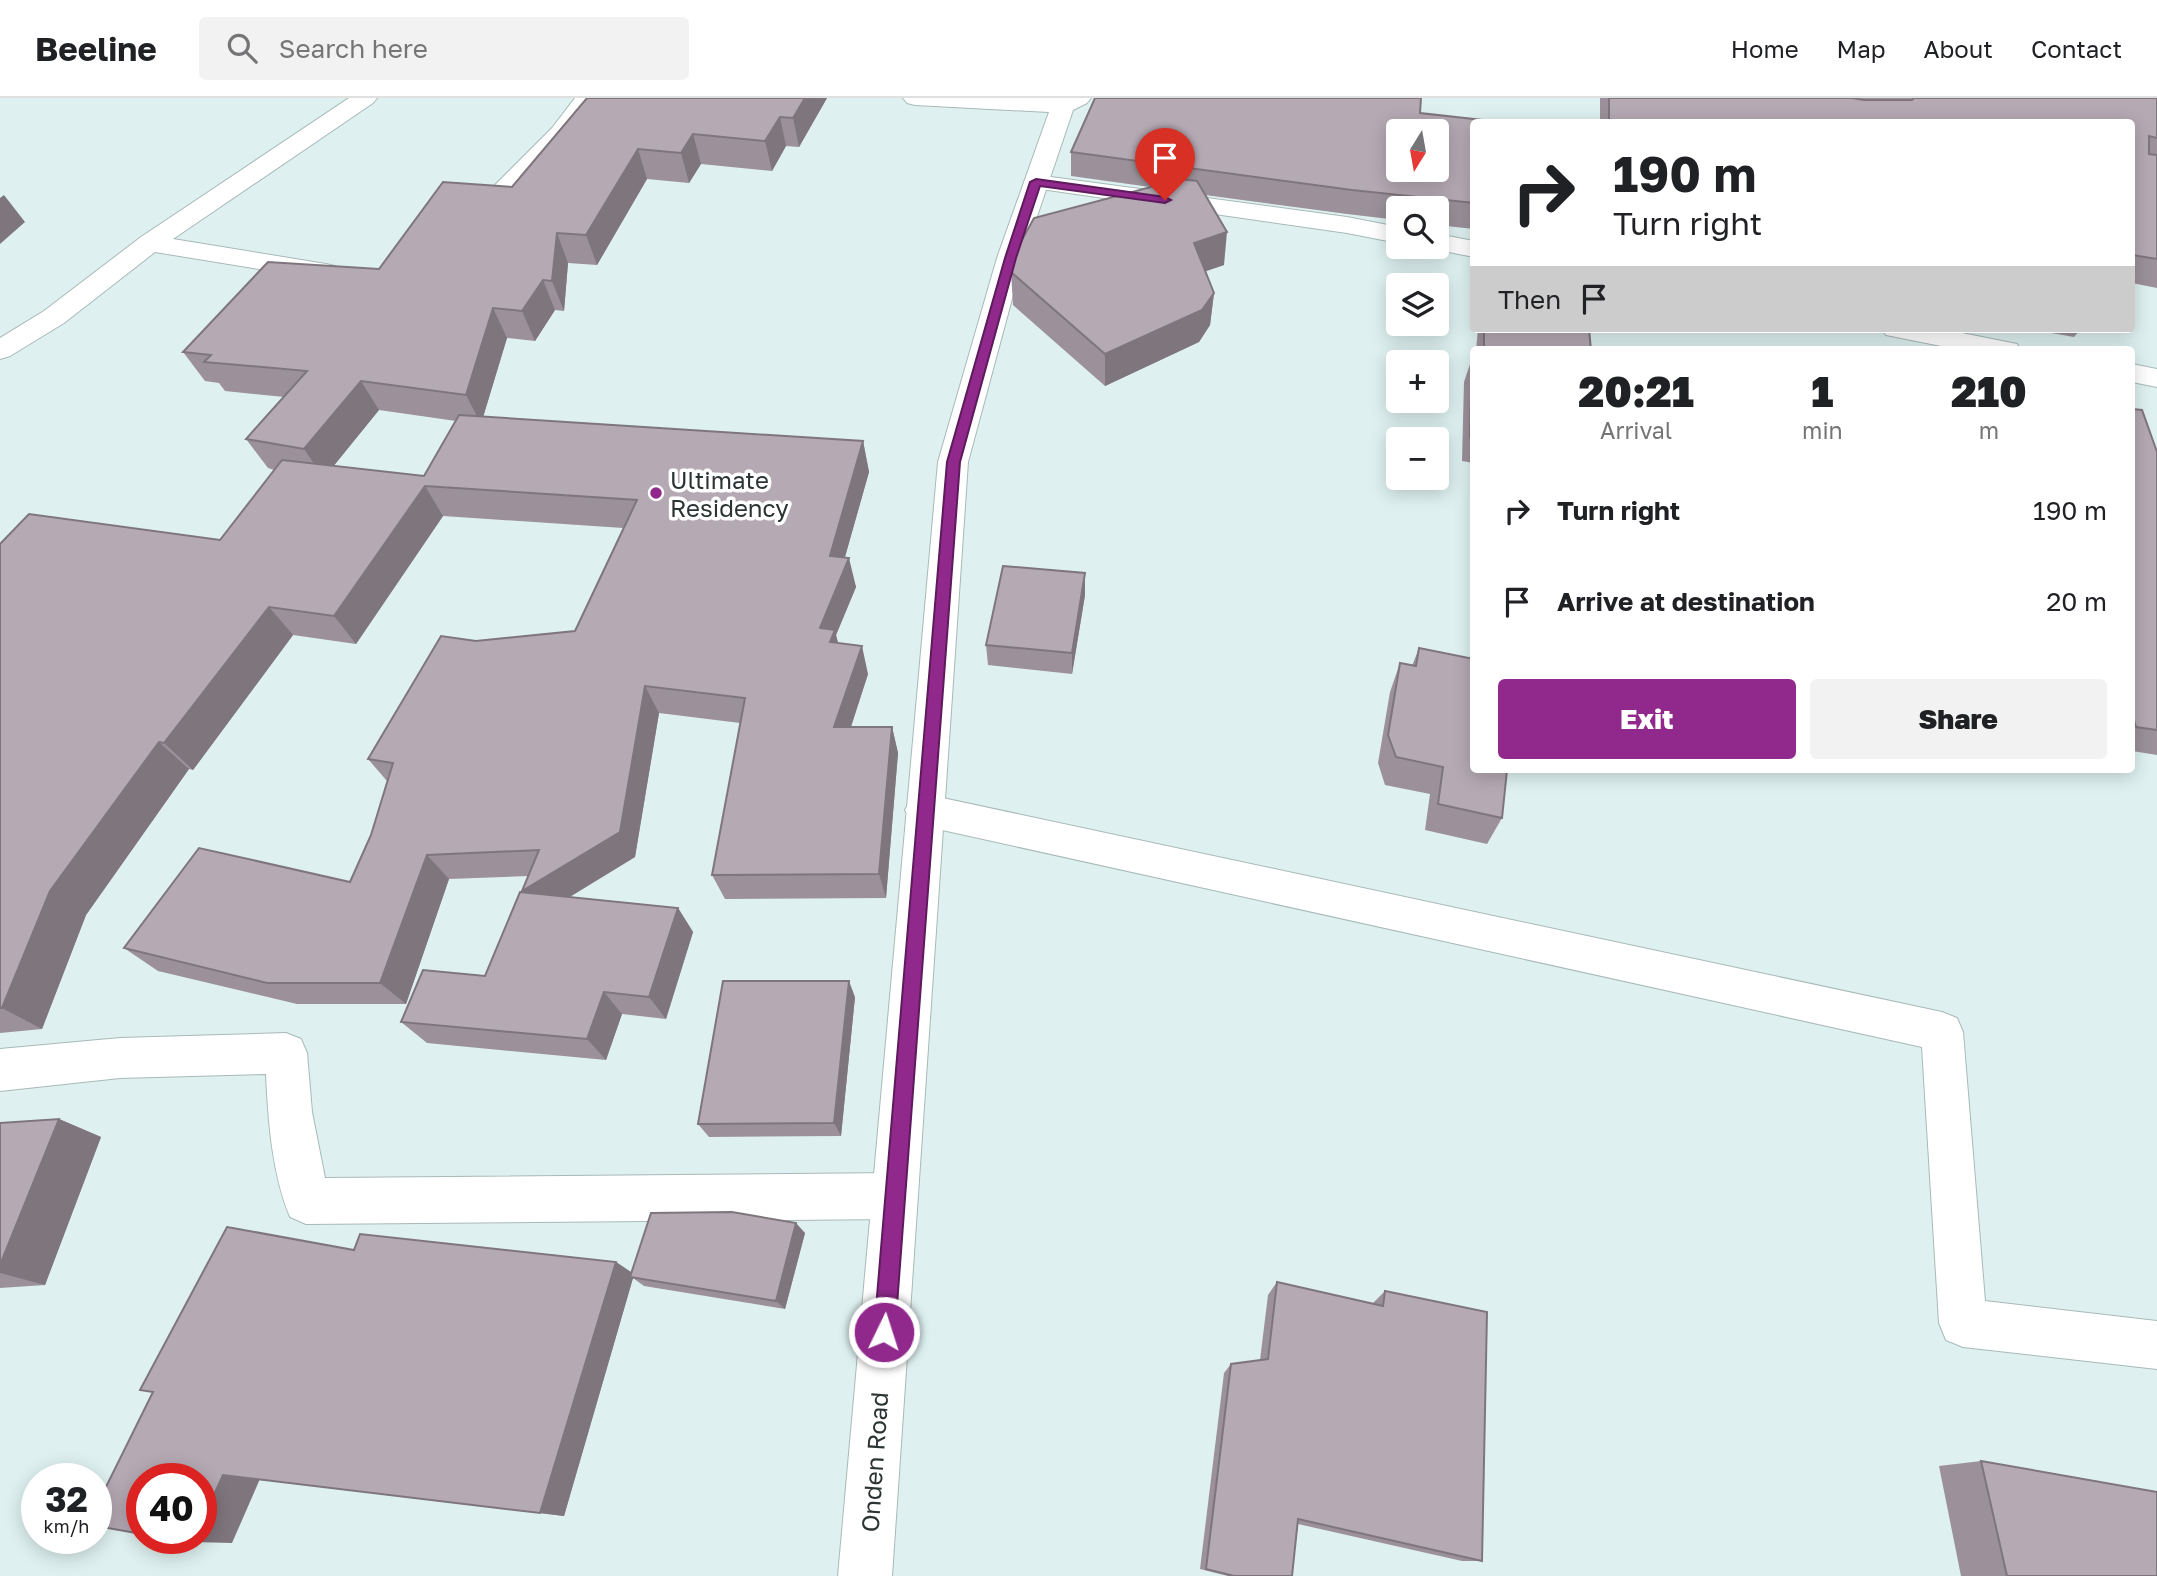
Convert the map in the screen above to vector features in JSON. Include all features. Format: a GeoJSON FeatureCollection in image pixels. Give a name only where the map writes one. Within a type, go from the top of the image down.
{"type":"FeatureCollection","features":[{"type":"Feature","properties":{"kind":"street"},"geometry":{"type":"LineString","coordinates":[[0,350],[54,317],[150,243],[365,98]]}},
{"type":"Feature","properties":{"kind":"street"},"geometry":{"type":"LineString","coordinates":[[436,210],[445,200],[494,201],[559,133],[587,98]]}},
{"type":"Feature","properties":{"kind":"street"},"geometry":{"type":"LineString","coordinates":[[915,98],[1071,102]]}},
{"type":"Feature","properties":{"kind":"street","name":"Onden Road"},"geometry":{"type":"LineString","coordinates":[[865,1576],[953,462],[1010,258],[1036,182],[1071,102]]}},
{"type":"Feature","properties":{"kind":"street"},"geometry":{"type":"LineString","coordinates":[[1036,182],[1386,233]]}},
{"type":"Feature","properties":{"kind":"street"},"geometry":{"type":"LineString","coordinates":[[150,243],[344,275]]}},
{"type":"Feature","properties":{"kind":"street"},"geometry":{"type":"LineString","coordinates":[[1449,244],[1470,248]]}},
{"type":"Feature","properties":{"kind":"street"},"geometry":{"type":"LineString","coordinates":[[1917,333],[1986,346]]}},
{"type":"Feature","properties":{"kind":"street"},"geometry":{"type":"LineString","coordinates":[[2135,374],[2157,378]]}},
{"type":"Feature","properties":{"kind":"street"},"geometry":{"type":"LineString","coordinates":[[924,810],[1942,1032],[1963,1323],[2157,1345]]}},
{"type":"Feature","properties":{"kind":"street"},"geometry":{"type":"LineString","coordinates":[[0,1070],[120,1058],[286,1053],[290,1112],[306,1201],[895,1196]]}},
{"type":"Feature","properties":{"kind":"building"},"geometry":{"type":"Polygon","coordinates":[[[587,98],[805,98],[793,118],[780,117],[765,141],[693,134],[681,153],[638,149],[586,235],[557,233],[552,281],[543,280],[522,311],[493,308],[466,395],[361,381],[304,449],[246,439],[307,371],[204,362],[211,355],[183,352],[268,262],[379,269],[443,182],[512,187],[587,98]]]}},
{"type":"Feature","properties":{"kind":"building"},"geometry":{"type":"Polygon","coordinates":[[[1095,98],[1421,98],[1420,113],[1474,119],[1470,119],[1470,203],[1449,200],[1449,196],[1408,196],[1071,152],[1095,98]]]}},
{"type":"Feature","properties":{"kind":"building"},"geometry":{"type":"Polygon","coordinates":[[[1609,98],[2157,98],[2157,138],[2149,136],[2149,154],[2157,155],[2157,259],[2135,255],[2135,119],[1609,119],[1609,98]]]}},
{"type":"Feature","properties":{"kind":"building"},"geometry":{"type":"Polygon","coordinates":[[[1181,179],[1197,181],[1227,232],[1194,243],[1214,293],[1202,310],[1105,354],[1011,272],[1018,247],[1034,218],[1181,179]]]}},
{"type":"Feature","properties":{"kind":"building"},"geometry":{"type":"Polygon","coordinates":[[[1484,333],[1589,333],[1591,346],[1484,346],[1484,333]]]}},
{"type":"Feature","properties":{"kind":"building"},"geometry":{"type":"Polygon","coordinates":[[[2135,409],[2142,410],[2157,452],[2157,730],[2136,727],[2135,409]]]}},
{"type":"Feature","properties":{"kind":"building"},"geometry":{"type":"Polygon","coordinates":[[[459,415],[863,441],[830,556],[849,558],[820,628],[835,630],[830,642],[862,646],[834,727],[892,727],[879,874],[712,875],[745,698],[645,686],[620,832],[522,891],[539,850],[427,855],[380,983],[267,983],[124,948],[199,848],[350,882],[371,835],[393,763],[368,759],[441,636],[476,641],[575,631],[637,500],[425,486],[334,616],[269,607],[164,743],[159,742],[50,891],[0,1008],[0,544],[29,514],[220,540],[282,460],[424,476],[459,415]]]}},
{"type":"Feature","properties":{"kind":"building"},"geometry":{"type":"Polygon","coordinates":[[[1003,566],[1085,573],[1072,653],[986,645],[1003,566]]]}},
{"type":"Feature","properties":{"kind":"building"},"geometry":{"type":"Polygon","coordinates":[[[1419,648],[1470,658],[1470,773],[1507,773],[1502,818],[1438,804],[1443,767],[1396,757],[1388,735],[1400,663],[1416,666],[1419,648]]]}},
{"type":"Feature","properties":{"kind":"building"},"geometry":{"type":"Polygon","coordinates":[[[520,892],[678,908],[649,997],[604,992],[587,1039],[401,1022],[423,970],[485,976],[520,892]]]}},
{"type":"Feature","properties":{"kind":"building"},"geometry":{"type":"Polygon","coordinates":[[[723,981],[849,981],[834,1123],[698,1124],[723,981]]]}},
{"type":"Feature","properties":{"kind":"building"},"geometry":{"type":"Polygon","coordinates":[[[59,1119],[0,1265],[0,1123],[59,1119]]]}},
{"type":"Feature","properties":{"kind":"building"},"geometry":{"type":"Polygon","coordinates":[[[732,1212],[796,1223],[776,1301],[630,1277],[651,1213],[732,1212]]]}},
{"type":"Feature","properties":{"kind":"building"},"geometry":{"type":"Polygon","coordinates":[[[227,1227],[354,1250],[360,1234],[616,1262],[540,1513],[223,1475],[217,1488],[217,1463],[126,1463],[126,1531],[112,1529],[112,1475],[153,1392],[140,1390],[227,1227]]]}},
{"type":"Feature","properties":{"kind":"building"},"geometry":{"type":"Polygon","coordinates":[[[1277,1282],[1383,1306],[1385,1291],[1487,1312],[1482,1561],[1298,1519],[1292,1576],[1234,1576],[1206,1569],[1231,1364],[1268,1359],[1277,1282]]]}},
{"type":"Feature","properties":{"kind":"building"},"geometry":{"type":"Polygon","coordinates":[[[1981,1461],[2157,1492],[2157,1576],[2007,1576],[1981,1461]]]}},
{"type":"Feature","properties":{"kind":"place","name":"Ultimate Residency"},"geometry":{"type":"Point","coordinates":[656,493]}},
{"type":"Feature","properties":{"kind":"route"},"geometry":{"type":"LineString","coordinates":[[884,1332],[953,462],[1010,258],[1036,182],[1165,200]]}}]}
